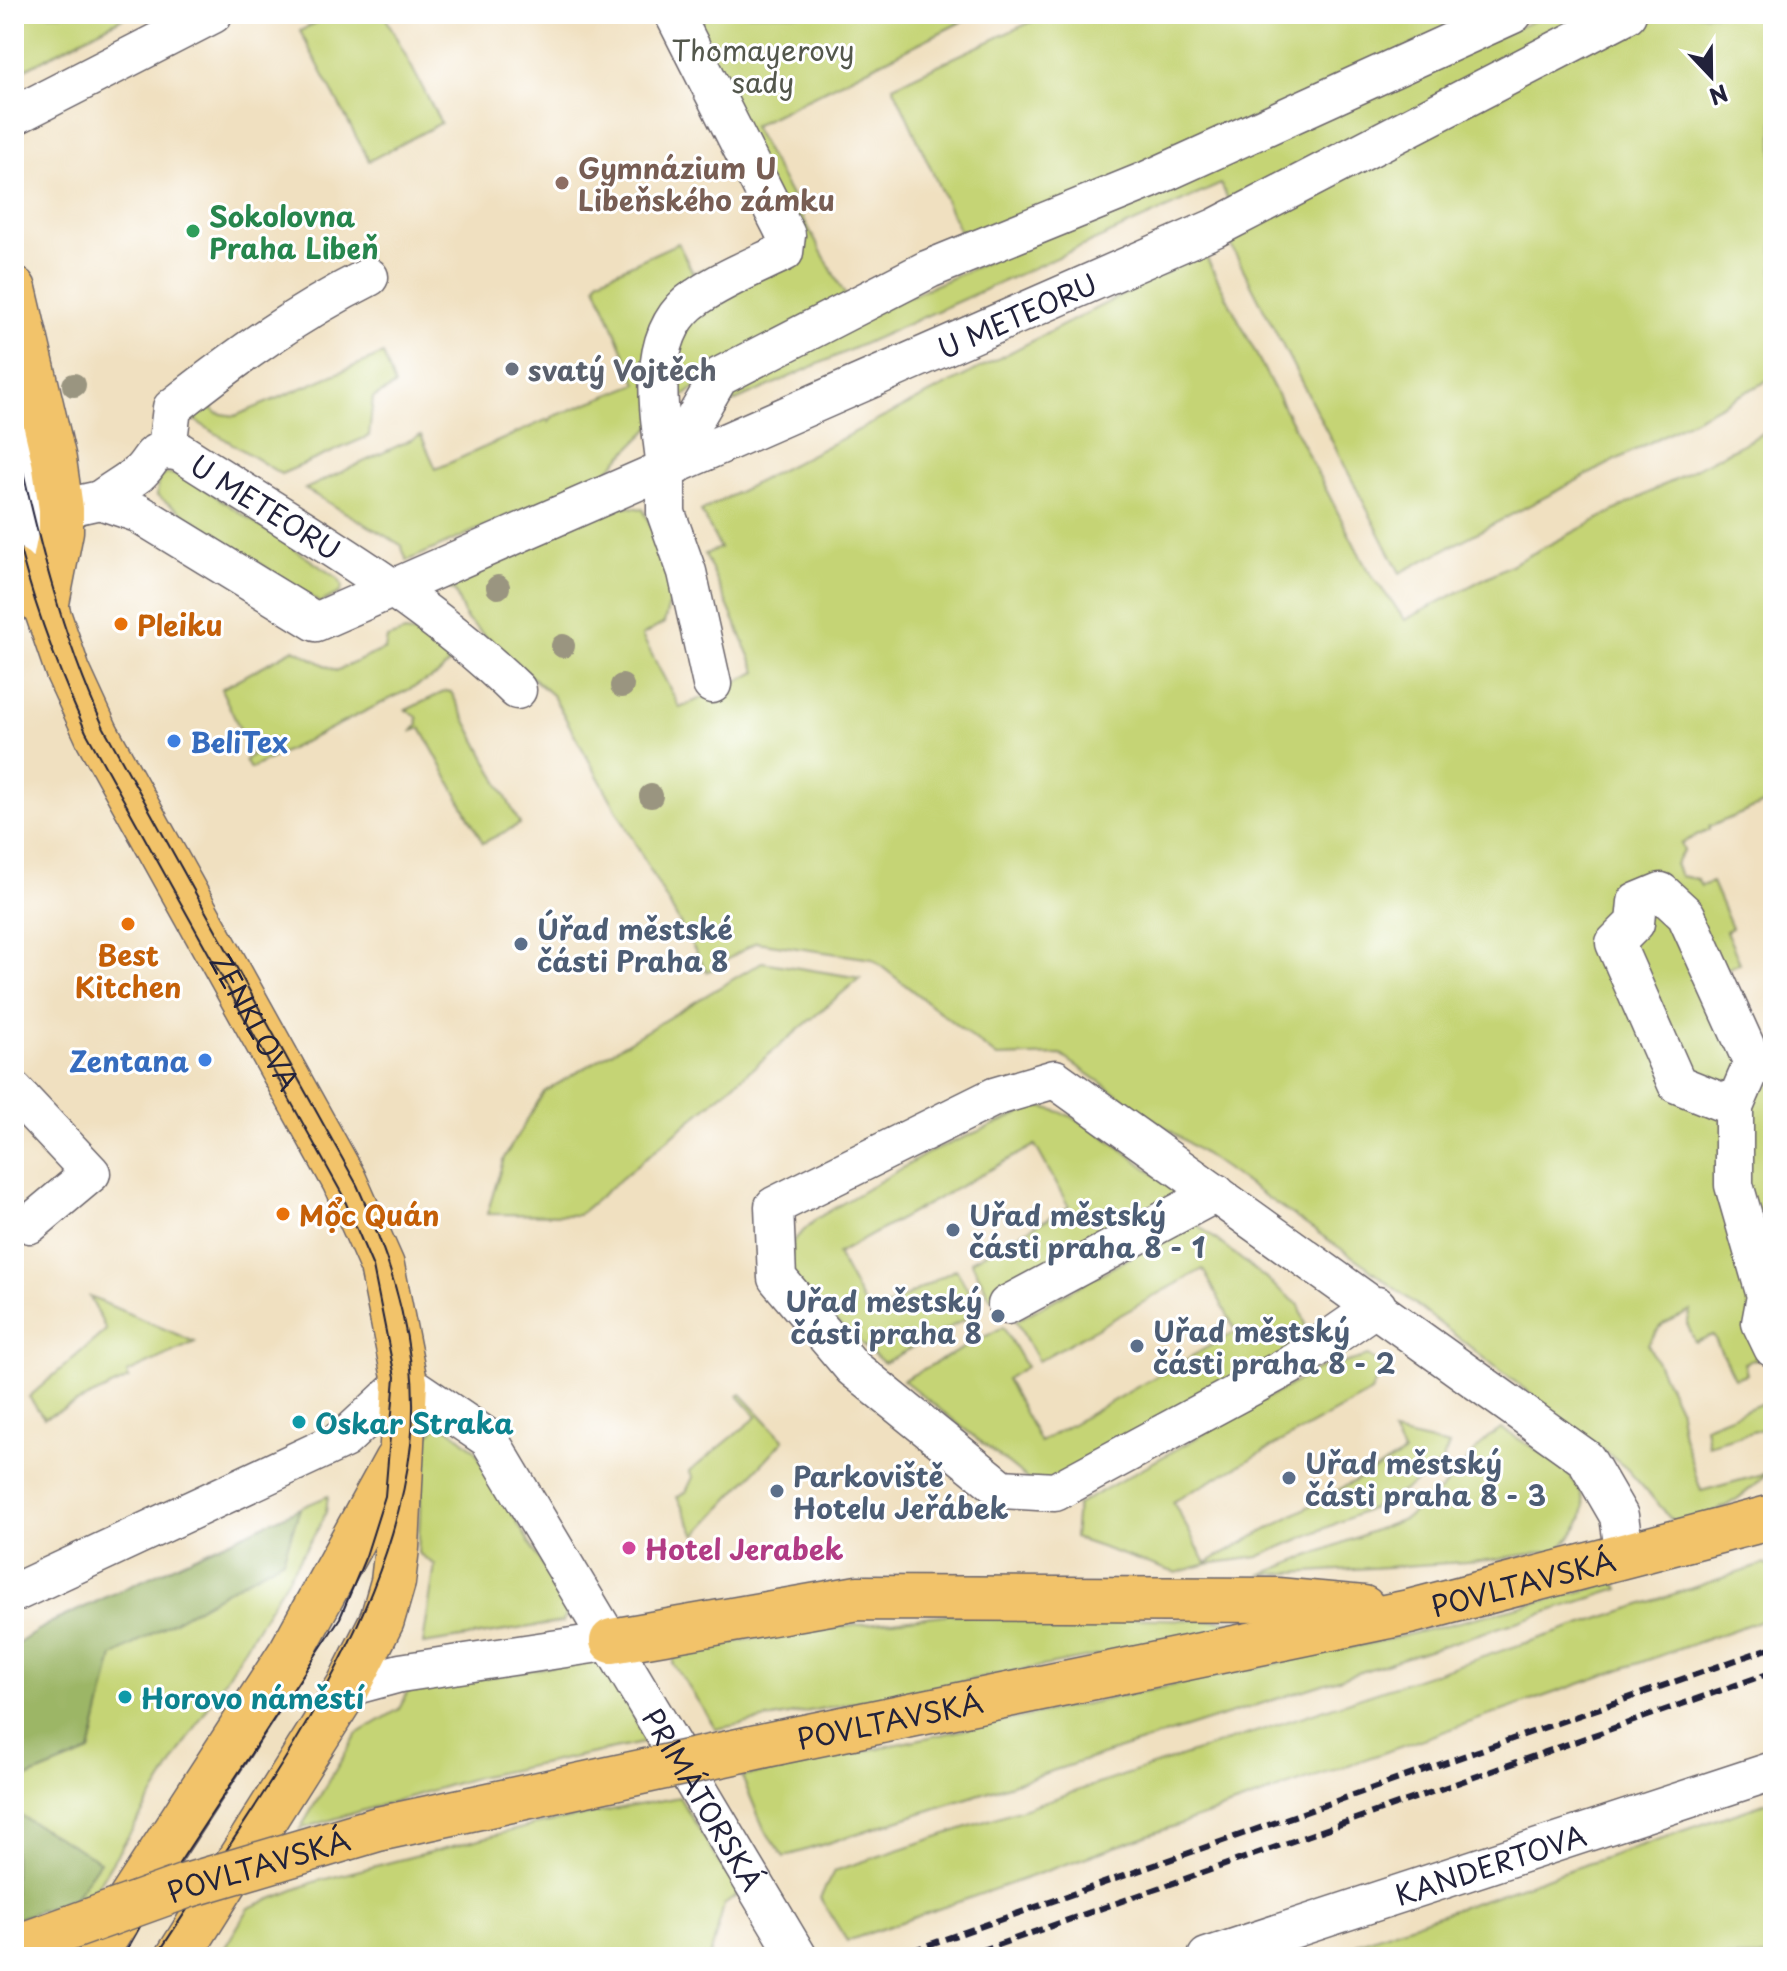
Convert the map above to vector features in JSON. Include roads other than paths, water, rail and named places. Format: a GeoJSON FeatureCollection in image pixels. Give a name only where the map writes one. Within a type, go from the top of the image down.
{"type":"FeatureCollection","features":[{"type":"Feature","properties":{"kind":"main road","name":"ZENKLOVA"},"geometry":{"type":"LineString","coordinates":[[14,289],[54,460],[44,514],[61,531],[34,587],[97,735],[344,1180],[382,1266],[405,1382],[393,1582],[382,1620],[348,1687],[178,1957]]}},
{"type":"Feature","properties":{"kind":"main road","name":"ZENKLOVA"},"geometry":{"type":"LineString","coordinates":[[93,1957],[291,1652],[402,1451]]}},
{"type":"Feature","properties":{"kind":"main road","name":"POVLTAVSKÁ"},"geometry":{"type":"LineString","coordinates":[[14,1948],[186,1886],[378,1829],[1409,1612],[1773,1517]]}},
{"type":"Feature","properties":{"kind":"main road"},"geometry":{"type":"LineString","coordinates":[[612,1641],[858,1598],[1277,1600],[1409,1612]]}},
{"type":"Feature","properties":{"kind":"street"},"geometry":{"type":"LineString","coordinates":[[14,116],[213,14]]}},
{"type":"Feature","properties":{"kind":"street"},"geometry":{"type":"LineString","coordinates":[[674,14],[786,235],[784,252],[695,298],[670,323],[657,391],[666,468],[666,513],[687,572],[712,684]]}},
{"type":"Feature","properties":{"kind":"street"},"geometry":{"type":"LineString","coordinates":[[666,468],[719,377],[929,269],[1148,180],[1513,14]]}},
{"type":"Feature","properties":{"kind":"street","name":"U METEORU"},"geometry":{"type":"LineString","coordinates":[[44,514],[138,513],[316,622],[1215,228],[1627,14]]}},
{"type":"Feature","properties":{"kind":"street"},"geometry":{"type":"LineString","coordinates":[[167,449],[172,408],[261,339],[316,304],[369,277]]}},
{"type":"Feature","properties":{"kind":"street"},"geometry":{"type":"LineString","coordinates":[[14,432],[44,514]]}},
{"type":"Feature","properties":{"kind":"street","name":"U METEORU"},"geometry":{"type":"LineString","coordinates":[[44,514],[139,473],[149,457],[167,449],[180,452],[393,589],[478,652],[517,690]]}},
{"type":"Feature","properties":{"kind":"street"},"geometry":{"type":"LineString","coordinates":[[1734,1107],[1677,1084],[1615,943],[1635,923],[1637,902],[1661,892],[1686,915],[1753,1063],[1734,1107],[1734,1185],[1766,1296],[1761,1323],[1773,1348]]}},
{"type":"Feature","properties":{"kind":"street"},"geometry":{"type":"LineString","coordinates":[[1377,1306],[1296,1362],[1055,1492],[1002,1489],[853,1368],[777,1278],[774,1206],[994,1097],[1055,1079],[1377,1306],[1586,1459],[1619,1516],[1625,1557]]}},
{"type":"Feature","properties":{"kind":"street"},"geometry":{"type":"LineString","coordinates":[[14,1091],[91,1173],[30,1224]]}},
{"type":"Feature","properties":{"kind":"street"},"geometry":{"type":"LineString","coordinates":[[1007,1305],[1216,1193]]}},
{"type":"Feature","properties":{"kind":"street"},"geometry":{"type":"LineString","coordinates":[[14,1593],[344,1439],[405,1382]]}},
{"type":"Feature","properties":{"kind":"street","name":"PRIMÁTORSKÁ"},"geometry":{"type":"LineString","coordinates":[[405,1382],[489,1439],[798,1957]]}},
{"type":"Feature","properties":{"kind":"street"},"geometry":{"type":"LineString","coordinates":[[348,1687],[400,1673],[612,1641]]}},
{"type":"Feature","properties":{"kind":"street","name":"KANDERTOVA"},"geometry":{"type":"LineString","coordinates":[[1207,1957],[1773,1771]]}},
{"type":"Feature","properties":{"kind":"tram line"},"geometry":{"type":"LineString","coordinates":[[14,432],[51,582],[88,692],[104,728],[357,1185],[393,1279],[402,1312],[412,1377],[411,1444],[398,1513],[376,1581],[347,1647],[274,1776],[156,1957]]}},
{"type":"Feature","properties":{"kind":"tram line"},"geometry":{"type":"LineString","coordinates":[[14,526],[45,631],[86,732],[342,1194],[373,1267],[395,1377],[385,1496],[366,1556],[340,1618],[155,1900],[123,1957]]}},
{"type":"Feature","properties":{"kind":"railway"},"geometry":{"type":"LineString","coordinates":[[894,1957],[1773,1647]]}},
{"type":"Feature","properties":{"kind":"railway"},"geometry":{"type":"LineString","coordinates":[[963,1957],[1773,1672]]}},
{"type":"Feature","properties":{"kind":"place","name":"Gymnázium U Libeňského zámku"},"geometry":{"type":"Point","coordinates":[562,183]}},
{"type":"Feature","properties":{"kind":"place","name":"Sokolovna Praha Libeň"},"geometry":{"type":"Point","coordinates":[193,231]}},
{"type":"Feature","properties":{"kind":"place","name":"svatý Vojtěch"},"geometry":{"type":"Point","coordinates":[512,369]}},
{"type":"Feature","properties":{"kind":"place","name":"Pleiku"},"geometry":{"type":"Point","coordinates":[121,624]}},
{"type":"Feature","properties":{"kind":"place","name":"BeliTex"},"geometry":{"type":"Point","coordinates":[174,741]}},
{"type":"Feature","properties":{"kind":"place","name":"Best Kitchen"},"geometry":{"type":"Point","coordinates":[128,924]}},
{"type":"Feature","properties":{"kind":"place","name":"Úřad městské části Praha 8"},"geometry":{"type":"Point","coordinates":[521,944]}},
{"type":"Feature","properties":{"kind":"place","name":"Zentana"},"geometry":{"type":"Point","coordinates":[205,1060]}},
{"type":"Feature","properties":{"kind":"place","name":"Mộ̉c Quán"},"geometry":{"type":"Point","coordinates":[283,1214]}},
{"type":"Feature","properties":{"kind":"place","name":"Uřad městský části praha 8 - 1"},"geometry":{"type":"Point","coordinates":[953,1230]}},
{"type":"Feature","properties":{"kind":"place","name":"Uřad městský části praha 8"},"geometry":{"type":"Point","coordinates":[998,1316]}},
{"type":"Feature","properties":{"kind":"place","name":"Uřad městský části praha 8 - 2"},"geometry":{"type":"Point","coordinates":[1137,1346]}},
{"type":"Feature","properties":{"kind":"place","name":"Oskar Straka"},"geometry":{"type":"Point","coordinates":[299,1422]}},
{"type":"Feature","properties":{"kind":"place","name":"Uřad městský části praha 8 - 3"},"geometry":{"type":"Point","coordinates":[1289,1478]}},
{"type":"Feature","properties":{"kind":"place","name":"Parkoviště Hotelu Jeřábek"},"geometry":{"type":"Point","coordinates":[777,1491]}},
{"type":"Feature","properties":{"kind":"place","name":"Hotel Jerabek"},"geometry":{"type":"Point","coordinates":[629,1548]}},
{"type":"Feature","properties":{"kind":"place","name":"Horovo náměstí"},"geometry":{"type":"Point","coordinates":[125,1697]}},
{"type":"Feature","properties":{"kind":"park label","name":"Thomayerovy sady"},"geometry":{"type":"Point","coordinates":[763,65]}}]}
